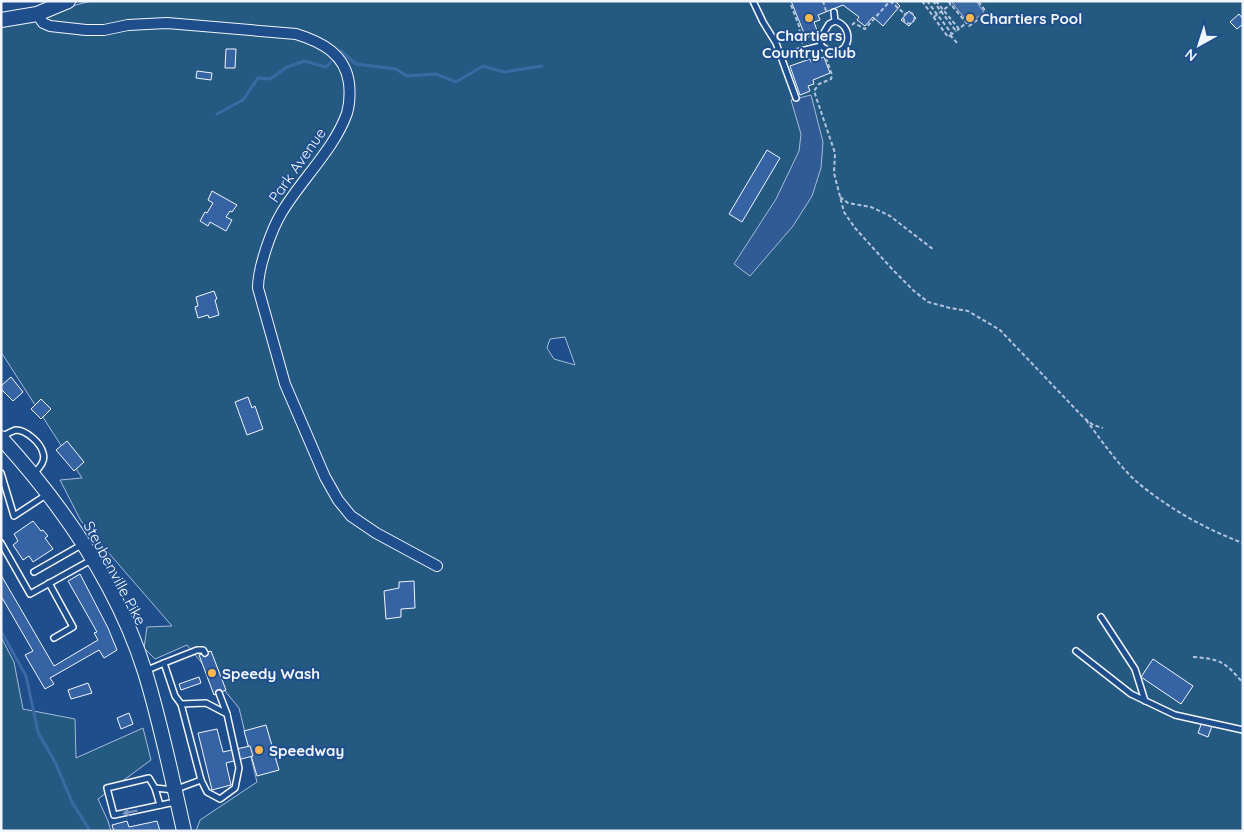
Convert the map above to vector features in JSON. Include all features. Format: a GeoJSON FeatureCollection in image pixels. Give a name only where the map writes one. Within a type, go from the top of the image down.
{"type":"FeatureCollection","features":[{"type":"Feature","properties":{"kind":"main road"},"geometry":{"type":"LineString","coordinates":[[1,20],[37,14],[68,1]]}},
{"type":"Feature","properties":{"kind":"main road","name":"Steubenville Pike"},"geometry":{"type":"LineString","coordinates":[[1,437],[49,493],[84,544],[118,605],[144,671],[184,831]]}},
{"type":"Feature","properties":{"kind":"street","name":"Park Avenue"},"geometry":{"type":"LineString","coordinates":[[37,14],[43,23],[50,26],[86,30],[104,30],[128,25],[166,23],[296,34],[315,40],[330,49],[340,60],[348,76],[350,95],[348,111],[343,124],[332,142],[280,215],[258,274],[258,288],[285,384],[325,477],[338,500],[351,516],[359,522],[437,566]]}},
{"type":"Feature","properties":{"kind":"lane"},"geometry":{"type":"LineString","coordinates":[[753,1],[776,43],[796,98]]}},
{"type":"Feature","properties":{"kind":"lane"},"geometry":{"type":"LineString","coordinates":[[834,12],[835,21]]}},
{"type":"Feature","properties":{"kind":"lane"},"geometry":{"type":"LineString","coordinates":[[835,21],[839,22],[846,30],[849,39],[846,47],[839,52],[828,51],[821,46],[820,39],[829,24],[835,21]]}},
{"type":"Feature","properties":{"kind":"lane"},"geometry":{"type":"LineString","coordinates":[[780,56],[821,46]]}},
{"type":"Feature","properties":{"kind":"lane"},"geometry":{"type":"LineString","coordinates":[[1,437],[14,430],[20,431],[31,436],[39,445],[44,453],[42,463],[34,475]]}},
{"type":"Feature","properties":{"kind":"lane"},"geometry":{"type":"LineString","coordinates":[[1,473],[14,516],[49,493]]}},
{"type":"Feature","properties":{"kind":"lane"},"geometry":{"type":"LineString","coordinates":[[1,543],[30,594],[93,559]]}},
{"type":"Feature","properties":{"kind":"lane"},"geometry":{"type":"LineString","coordinates":[[34,572],[84,544]]}},
{"type":"Feature","properties":{"kind":"lane"},"geometry":{"type":"LineString","coordinates":[[49,584],[73,627],[54,638]]}},
{"type":"Feature","properties":{"kind":"lane"},"geometry":{"type":"LineString","coordinates":[[1101,617],[1135,669],[1145,701]]}},
{"type":"Feature","properties":{"kind":"lane"},"geometry":{"type":"LineString","coordinates":[[144,671],[197,650],[203,650],[205,653]]}},
{"type":"Feature","properties":{"kind":"lane"},"geometry":{"type":"LineString","coordinates":[[1076,652],[1131,694],[1145,701],[1175,715],[1243,730]]}},
{"type":"Feature","properties":{"kind":"lane"},"geometry":{"type":"LineString","coordinates":[[164,664],[175,696],[181,704],[201,780],[207,792],[220,799],[235,788],[239,768],[227,714],[220,693]]}},
{"type":"Feature","properties":{"kind":"lane"},"geometry":{"type":"LineString","coordinates":[[181,704],[206,703],[227,714]]}},
{"type":"Feature","properties":{"kind":"lane"},"geometry":{"type":"LineString","coordinates":[[160,805],[155,788],[149,778],[107,788],[114,815],[160,805],[201,780]]}},
{"type":"Feature","properties":{"kind":"lane"},"geometry":{"type":"LineString","coordinates":[[155,788],[176,796]]}},
{"type":"Feature","properties":{"kind":"path"},"geometry":{"type":"LineString","coordinates":[[846,30],[854,23],[865,29],[890,1],[905,14]]}},
{"type":"Feature","properties":{"kind":"path"},"geometry":{"type":"LineString","coordinates":[[922,1],[948,36],[966,23]]}},
{"type":"Feature","properties":{"kind":"path"},"geometry":{"type":"LineString","coordinates":[[927,1],[958,44]]}},
{"type":"Feature","properties":{"kind":"path"},"geometry":{"type":"LineString","coordinates":[[933,1],[959,28]]}},
{"type":"Feature","properties":{"kind":"path"},"geometry":{"type":"LineString","coordinates":[[936,1],[956,31]]}},
{"type":"Feature","properties":{"kind":"path"},"geometry":{"type":"LineString","coordinates":[[948,1],[969,26],[987,13],[978,1]]}},
{"type":"Feature","properties":{"kind":"path"},"geometry":{"type":"LineString","coordinates":[[934,17],[951,4]]}},
{"type":"Feature","properties":{"kind":"path"},"geometry":{"type":"LineString","coordinates":[[908,12],[914,14],[914,21],[910,24],[906,23],[905,14],[908,12]]}},
{"type":"Feature","properties":{"kind":"path"},"geometry":{"type":"LineString","coordinates":[[815,95],[835,153],[834,173],[844,212],[871,247],[914,291],[928,302],[968,311],[1000,330],[1081,414],[1093,425],[1103,428]]}},
{"type":"Feature","properties":{"kind":"path"},"geometry":{"type":"LineString","coordinates":[[840,196],[848,203],[871,207],[890,216],[934,250]]}},
{"type":"Feature","properties":{"kind":"path"},"geometry":{"type":"LineString","coordinates":[[1081,414],[1109,451],[1136,481],[1184,516],[1243,543]]}},
{"type":"Feature","properties":{"kind":"path"},"geometry":{"type":"LineString","coordinates":[[1193,657],[1211,658],[1222,662],[1243,683]]}},
{"type":"Feature","properties":{"kind":"shaded area"},"geometry":{"type":"Polygon","coordinates":[[[91,1],[1243,1],[1243,831],[196,831],[200,820],[257,782],[239,708],[187,645],[155,659],[144,648],[147,627],[172,626],[81,521],[60,480],[82,478],[1,352],[1,25],[91,1]],[[565,337],[550,339],[547,348],[554,359],[575,365],[565,337]]]}},
{"type":"Feature","properties":{"kind":"shaded area","name":"Chartiers Pool"},"geometry":{"type":"Polygon","coordinates":[[[951,1],[976,1],[984,12],[969,24],[951,1]]]}},
{"type":"Feature","properties":{"kind":"shaded area"},"geometry":{"type":"Polygon","coordinates":[[[811,95],[823,142],[821,168],[812,196],[793,226],[750,276],[734,264],[776,199],[799,151],[801,134],[791,100],[811,95]]]}},
{"type":"Feature","properties":{"kind":"shaded area"},"geometry":{"type":"Polygon","coordinates":[[[1,637],[14,662],[23,709],[75,719],[76,758],[143,728],[151,760],[98,799],[111,831],[1,831],[1,637]]]}},
{"type":"Feature","properties":{"kind":"building","name":"Chartiers Country Club"},"geometry":{"type":"Polygon","coordinates":[[[791,1],[895,1],[900,6],[883,26],[873,17],[865,26],[857,20],[859,17],[843,5],[818,15],[820,20],[814,22],[818,33],[806,38],[791,1]]]}},
{"type":"Feature","properties":{"kind":"building"},"geometry":{"type":"Polygon","coordinates":[[[909,11],[916,18],[909,26],[901,20],[909,11]]]}},
{"type":"Feature","properties":{"kind":"building"},"geometry":{"type":"Polygon","coordinates":[[[1239,14],[1243,19],[1243,24],[1237,29],[1230,22],[1239,14]]]}},
{"type":"Feature","properties":{"kind":"building"},"geometry":{"type":"Polygon","coordinates":[[[226,49],[236,49],[235,68],[225,68],[226,49]]]}},
{"type":"Feature","properties":{"kind":"building"},"geometry":{"type":"Polygon","coordinates":[[[824,57],[830,73],[813,80],[814,84],[808,86],[810,91],[800,95],[790,66],[810,59],[811,62],[824,57]]]}},
{"type":"Feature","properties":{"kind":"building"},"geometry":{"type":"Polygon","coordinates":[[[197,71],[212,73],[211,80],[196,78],[197,71]]]}},
{"type":"Feature","properties":{"kind":"building"},"geometry":{"type":"Polygon","coordinates":[[[767,150],[780,158],[742,222],[729,214],[767,150]]]}},
{"type":"Feature","properties":{"kind":"building"},"geometry":{"type":"Polygon","coordinates":[[[212,191],[237,205],[226,217],[232,220],[226,231],[210,222],[208,226],[200,221],[213,203],[208,200],[212,191]]]}},
{"type":"Feature","properties":{"kind":"building"},"geometry":{"type":"Polygon","coordinates":[[[214,291],[219,315],[209,318],[208,315],[198,318],[195,307],[198,306],[196,297],[214,291]]]}},
{"type":"Feature","properties":{"kind":"building"},"geometry":{"type":"Polygon","coordinates":[[[11,377],[23,392],[13,401],[1,389],[1,386],[11,377]]]}},
{"type":"Feature","properties":{"kind":"building"},"geometry":{"type":"Polygon","coordinates":[[[248,397],[252,408],[255,406],[263,429],[247,435],[235,402],[248,397]]]}},
{"type":"Feature","properties":{"kind":"building"},"geometry":{"type":"Polygon","coordinates":[[[41,399],[51,409],[41,419],[31,409],[41,399]]]}},
{"type":"Feature","properties":{"kind":"building"},"geometry":{"type":"Polygon","coordinates":[[[67,441],[84,462],[74,471],[56,450],[67,441]]]}},
{"type":"Feature","properties":{"kind":"building"},"geometry":{"type":"Polygon","coordinates":[[[33,521],[48,536],[45,538],[53,549],[33,562],[29,556],[23,560],[13,545],[18,541],[14,534],[33,521]]]}},
{"type":"Feature","properties":{"kind":"building"},"geometry":{"type":"Polygon","coordinates":[[[80,574],[108,628],[117,650],[104,658],[99,650],[50,678],[54,684],[45,689],[25,655],[33,651],[1,596],[1,575],[54,666],[98,640],[94,633],[97,632],[68,581],[80,574]]]}},
{"type":"Feature","properties":{"kind":"building"},"geometry":{"type":"Polygon","coordinates":[[[414,581],[415,608],[401,609],[401,617],[386,619],[384,591],[399,588],[399,582],[414,581]]]}},
{"type":"Feature","properties":{"kind":"building","name":"Speedy Wash"},"geometry":{"type":"Polygon","coordinates":[[[211,651],[226,690],[214,695],[199,655],[211,651]]]}},
{"type":"Feature","properties":{"kind":"building"},"geometry":{"type":"Polygon","coordinates":[[[1153,659],[1193,686],[1181,704],[1141,677],[1153,659]]]}},
{"type":"Feature","properties":{"kind":"building"},"geometry":{"type":"Polygon","coordinates":[[[199,677],[201,683],[181,690],[179,684],[199,677]]]}},
{"type":"Feature","properties":{"kind":"building"},"geometry":{"type":"Polygon","coordinates":[[[88,683],[92,693],[71,699],[68,690],[88,683]]]}},
{"type":"Feature","properties":{"kind":"building"},"geometry":{"type":"Polygon","coordinates":[[[129,713],[133,724],[121,729],[117,718],[129,713]]]}},
{"type":"Feature","properties":{"kind":"building"},"geometry":{"type":"Polygon","coordinates":[[[1202,722],[1212,726],[1208,737],[1198,733],[1202,722]]]}},
{"type":"Feature","properties":{"kind":"building"},"geometry":{"type":"Polygon","coordinates":[[[266,725],[279,770],[257,776],[244,731],[266,725]]]}},
{"type":"Feature","properties":{"kind":"building"},"geometry":{"type":"Polygon","coordinates":[[[217,729],[223,752],[250,746],[253,756],[226,763],[231,785],[212,790],[198,733],[217,729]]]}},
{"type":"Feature","properties":{"kind":"building"},"geometry":{"type":"Polygon","coordinates":[[[127,821],[129,827],[157,821],[160,831],[114,831],[112,825],[127,821]]]}},
{"type":"Feature","properties":{"kind":"waterway"},"geometry":{"type":"LineString","coordinates":[[341,51],[356,64],[396,69],[407,76],[436,74],[456,82],[483,66],[504,72],[542,66]]}},
{"type":"Feature","properties":{"kind":"waterway"},"geometry":{"type":"LineString","coordinates":[[217,114],[243,100],[258,78],[270,79],[287,67],[304,61],[326,67],[331,62]]}},
{"type":"Feature","properties":{"kind":"waterway"},"geometry":{"type":"LineString","coordinates":[[1,631],[26,676],[38,732],[56,764],[72,802],[90,831]]}},
{"type":"Feature","properties":{"kind":"place","name":"Chartiers Country Club"},"geometry":{"type":"Point","coordinates":[809,18]}},
{"type":"Feature","properties":{"kind":"place","name":"Chartiers Pool"},"geometry":{"type":"Point","coordinates":[970,18]}},
{"type":"Feature","properties":{"kind":"place","name":"Speedy Wash"},"geometry":{"type":"Point","coordinates":[212,673]}},
{"type":"Feature","properties":{"kind":"place","name":"Speedway"},"geometry":{"type":"Point","coordinates":[259,750]}}]}
